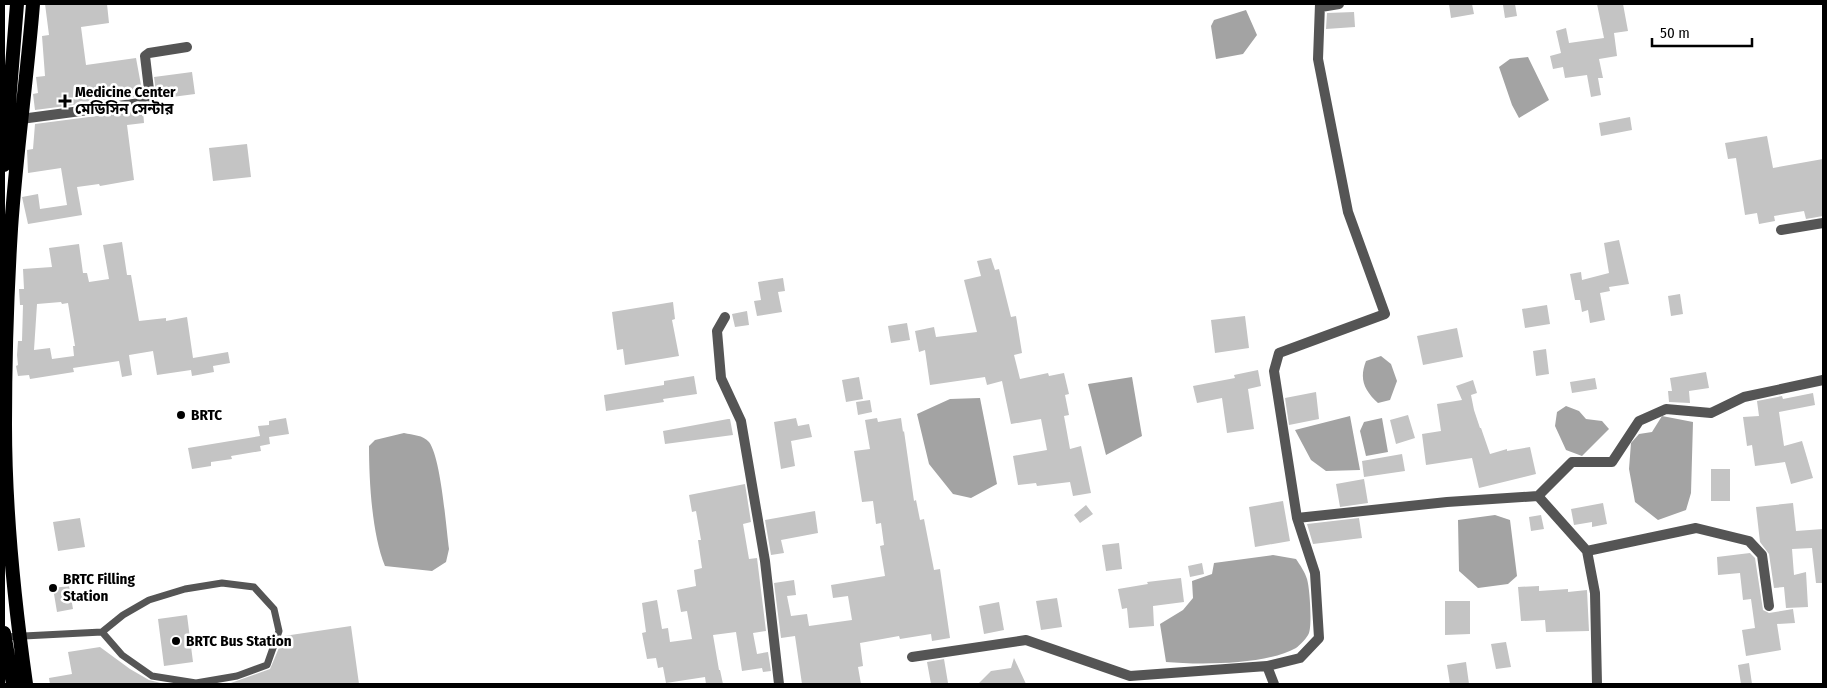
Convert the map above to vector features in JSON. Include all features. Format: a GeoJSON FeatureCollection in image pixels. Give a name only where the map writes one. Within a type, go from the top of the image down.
{"type":"FeatureCollection","features":[{"type":"Feature","properties":{"kind":"highway"},"geometry":{"type":"LineString","coordinates":[[4,165],[7,85],[17,4]]}},
{"type":"Feature","properties":{"kind":"highway"},"geometry":{"type":"LineString","coordinates":[[26,684],[19,636],[9,529],[5,426],[6,328],[11,228],[33,4]]}},
{"type":"Feature","properties":{"kind":"highway"},"geometry":{"type":"LineString","coordinates":[[4,633],[13,684]]}},
{"type":"Feature","properties":{"kind":"street"},"geometry":{"type":"LineString","coordinates":[[912,658],[1026,640],[1130,676],[1267,666],[1300,658],[1319,638],[1315,573],[1297,518],[1274,371],[1279,353],[1385,314],[1348,212],[1318,59],[1321,5],[1339,4]]}},
{"type":"Feature","properties":{"kind":"street"},"geometry":{"type":"LineString","coordinates":[[21,119],[148,102],[150,98],[145,56],[149,53],[187,47]]}},
{"type":"Feature","properties":{"kind":"street"},"geometry":{"type":"LineString","coordinates":[[1782,230],[1823,223]]}},
{"type":"Feature","properties":{"kind":"street"},"geometry":{"type":"LineString","coordinates":[[725,317],[718,331],[721,378],[741,421],[765,561],[779,684]]}},
{"type":"Feature","properties":{"kind":"street"},"geometry":{"type":"LineString","coordinates":[[1297,518],[1448,502],[1538,496],[1572,462],[1612,462],[1638,421],[1666,409],[1711,413],[1744,397],[1823,380]]}},
{"type":"Feature","properties":{"kind":"street"},"geometry":{"type":"LineString","coordinates":[[1538,496],[1587,551],[1595,593],[1597,684]]}},
{"type":"Feature","properties":{"kind":"street"},"geometry":{"type":"LineString","coordinates":[[1587,551],[1696,528],[1749,541],[1762,555],[1770,606]]}},
{"type":"Feature","properties":{"kind":"street"},"geometry":{"type":"LineString","coordinates":[[1267,666],[1274,684]]}},
{"type":"Feature","properties":{"kind":"lane"},"geometry":{"type":"LineString","coordinates":[[4,637],[102,632],[123,615],[149,600],[185,589],[222,583],[254,587],[274,609],[280,631],[267,664],[237,676],[196,684],[152,676],[122,655],[102,632]]}},
{"type":"Feature","properties":{"kind":"shaded area"},"geometry":{"type":"Polygon","coordinates":[[[1246,10],[1257,35],[1243,54],[1216,59],[1211,26],[1214,20],[1246,10]]]}},
{"type":"Feature","properties":{"kind":"shaded area"},"geometry":{"type":"Polygon","coordinates":[[[1528,57],[1549,100],[1519,118],[1512,105],[1499,67],[1510,59],[1528,57]]]}},
{"type":"Feature","properties":{"kind":"shaded area"},"geometry":{"type":"Polygon","coordinates":[[[1381,356],[1391,364],[1397,381],[1390,400],[1378,403],[1366,389],[1363,373],[1366,361],[1381,356]]]}},
{"type":"Feature","properties":{"kind":"shaded area"},"geometry":{"type":"Polygon","coordinates":[[[1132,377],[1142,436],[1106,455],[1088,384],[1132,377]]]}},
{"type":"Feature","properties":{"kind":"shaded area"},"geometry":{"type":"Polygon","coordinates":[[[980,398],[997,484],[971,498],[953,494],[929,464],[917,414],[950,399],[980,398]]]}},
{"type":"Feature","properties":{"kind":"shaded area"},"geometry":{"type":"Polygon","coordinates":[[[1566,406],[1579,411],[1586,419],[1602,421],[1609,429],[1582,456],[1566,450],[1555,426],[1557,412],[1566,406]]]}},
{"type":"Feature","properties":{"kind":"shaded area"},"geometry":{"type":"Polygon","coordinates":[[[1350,416],[1360,470],[1326,471],[1311,460],[1295,430],[1350,416]]]}},
{"type":"Feature","properties":{"kind":"shaded area"},"geometry":{"type":"Polygon","coordinates":[[[1662,416],[1693,422],[1691,493],[1686,510],[1658,520],[1635,502],[1629,469],[1631,443],[1639,434],[1652,432],[1662,416]]]}},
{"type":"Feature","properties":{"kind":"shaded area"},"geometry":{"type":"Polygon","coordinates":[[[1382,418],[1388,452],[1366,456],[1360,431],[1364,422],[1382,418]]]}},
{"type":"Feature","properties":{"kind":"shaded area"},"geometry":{"type":"Polygon","coordinates":[[[404,433],[427,440],[437,462],[449,549],[446,562],[432,571],[385,566],[377,539],[371,491],[369,446],[375,440],[404,433]]]}},
{"type":"Feature","properties":{"kind":"shaded area"},"geometry":{"type":"Polygon","coordinates":[[[1495,515],[1510,520],[1517,576],[1508,584],[1478,588],[1459,571],[1458,520],[1495,515]]]}},
{"type":"Feature","properties":{"kind":"shaded area"},"geometry":{"type":"Polygon","coordinates":[[[1273,555],[1296,559],[1307,579],[1310,629],[1308,635],[1296,648],[1283,654],[1251,661],[1214,663],[1166,662],[1160,624],[1183,610],[1193,598],[1192,581],[1212,574],[1214,563],[1273,555]]]}},
{"type":"Feature","properties":{"kind":"building"},"geometry":{"type":"Polygon","coordinates":[[[45,4],[107,4],[109,23],[81,27],[86,65],[136,58],[143,96],[35,110],[33,94],[38,93],[36,77],[45,76],[42,36],[49,35],[45,4]]]}},
{"type":"Feature","properties":{"kind":"building"},"geometry":{"type":"Polygon","coordinates":[[[1449,4],[1472,4],[1474,14],[1451,18],[1449,4]]]}},
{"type":"Feature","properties":{"kind":"building"},"geometry":{"type":"Polygon","coordinates":[[[1515,4],[1517,16],[1505,18],[1503,5],[1515,4]]]}},
{"type":"Feature","properties":{"kind":"building"},"geometry":{"type":"Polygon","coordinates":[[[1597,4],[1623,4],[1628,31],[1614,33],[1617,56],[1599,59],[1603,78],[1598,78],[1601,95],[1591,97],[1587,75],[1565,78],[1563,67],[1553,69],[1550,56],[1561,53],[1556,31],[1566,28],[1569,43],[1604,38],[1597,4]]]}},
{"type":"Feature","properties":{"kind":"building"},"geometry":{"type":"Polygon","coordinates":[[[1354,12],[1355,27],[1326,29],[1327,13],[1354,12]]]}},
{"type":"Feature","properties":{"kind":"building"},"geometry":{"type":"Polygon","coordinates":[[[192,72],[195,94],[157,99],[154,77],[192,72]]]}},
{"type":"Feature","properties":{"kind":"building"},"geometry":{"type":"Polygon","coordinates":[[[143,110],[144,123],[127,125],[134,180],[100,186],[99,184],[77,187],[82,215],[28,224],[22,197],[38,194],[40,209],[67,205],[61,168],[28,173],[27,150],[33,149],[35,124],[143,110]]]}},
{"type":"Feature","properties":{"kind":"building"},"geometry":{"type":"Polygon","coordinates":[[[1630,117],[1632,130],[1601,136],[1599,123],[1630,117]]]}},
{"type":"Feature","properties":{"kind":"building"},"geometry":{"type":"Polygon","coordinates":[[[1767,136],[1773,168],[1823,159],[1823,216],[1806,219],[1804,211],[1774,216],[1775,221],[1759,224],[1757,213],[1745,215],[1736,158],[1728,159],[1725,143],[1767,136]]]}},
{"type":"Feature","properties":{"kind":"building"},"geometry":{"type":"Polygon","coordinates":[[[247,144],[251,177],[213,181],[209,148],[247,144]]]}},
{"type":"Feature","properties":{"kind":"building"},"geometry":{"type":"Polygon","coordinates":[[[1619,240],[1629,284],[1609,287],[1610,291],[1600,293],[1605,320],[1590,323],[1588,310],[1582,312],[1580,300],[1575,300],[1570,274],[1581,272],[1582,280],[1609,273],[1604,243],[1619,240]]]}},
{"type":"Feature","properties":{"kind":"building"},"geometry":{"type":"Polygon","coordinates":[[[122,242],[127,275],[131,275],[139,321],[166,318],[166,321],[187,317],[193,358],[228,352],[230,363],[213,366],[214,372],[192,376],[191,370],[157,375],[153,351],[129,355],[132,375],[122,377],[119,361],[73,368],[74,372],[30,379],[29,375],[18,376],[16,366],[18,365],[18,341],[22,341],[23,305],[20,305],[19,289],[24,289],[23,269],[52,267],[49,248],[79,244],[83,273],[87,273],[89,282],[109,279],[103,245],[122,242]],[[61,302],[37,304],[34,350],[50,348],[52,359],[74,356],[73,346],[75,346],[68,303],[62,304],[61,302]]]}},
{"type":"Feature","properties":{"kind":"building"},"geometry":{"type":"Polygon","coordinates":[[[991,258],[995,270],[999,269],[1011,317],[1016,316],[1022,353],[1014,355],[1020,379],[1048,373],[1049,376],[1064,373],[1069,394],[1065,395],[1069,415],[1064,416],[1070,449],[1081,446],[1091,493],[1073,496],[1070,482],[1037,486],[1036,483],[1018,485],[1013,456],[1047,450],[1041,419],[1011,424],[1002,381],[987,385],[985,377],[930,385],[925,350],[919,352],[915,331],[934,327],[936,337],[977,332],[964,280],[981,276],[977,261],[991,258]]]}},
{"type":"Feature","properties":{"kind":"building"},"geometry":{"type":"Polygon","coordinates":[[[783,278],[785,291],[778,292],[782,312],[757,316],[754,301],[761,300],[758,282],[783,278]]]}},
{"type":"Feature","properties":{"kind":"building"},"geometry":{"type":"Polygon","coordinates":[[[1680,294],[1683,314],[1671,316],[1668,296],[1680,294]]]}},
{"type":"Feature","properties":{"kind":"building"},"geometry":{"type":"Polygon","coordinates":[[[673,302],[675,319],[672,320],[679,356],[625,365],[623,349],[617,350],[612,312],[673,302]]]}},
{"type":"Feature","properties":{"kind":"building"},"geometry":{"type":"Polygon","coordinates":[[[1547,305],[1550,324],[1525,328],[1522,309],[1547,305]]]}},
{"type":"Feature","properties":{"kind":"building"},"geometry":{"type":"Polygon","coordinates":[[[747,311],[749,325],[735,327],[732,314],[747,311]]]}},
{"type":"Feature","properties":{"kind":"building"},"geometry":{"type":"Polygon","coordinates":[[[1245,316],[1249,348],[1215,353],[1211,320],[1245,316]]]}},
{"type":"Feature","properties":{"kind":"building"},"geometry":{"type":"Polygon","coordinates":[[[907,323],[910,340],[891,343],[888,326],[907,323]]]}},
{"type":"Feature","properties":{"kind":"building"},"geometry":{"type":"Polygon","coordinates":[[[1457,328],[1463,357],[1423,365],[1417,336],[1457,328]]]}},
{"type":"Feature","properties":{"kind":"building"},"geometry":{"type":"Polygon","coordinates":[[[1546,349],[1549,374],[1536,376],[1533,351],[1546,349]]]}},
{"type":"Feature","properties":{"kind":"building"},"geometry":{"type":"Polygon","coordinates":[[[1258,370],[1261,386],[1248,389],[1254,429],[1227,433],[1222,398],[1197,403],[1193,386],[1235,378],[1234,375],[1258,370]]]}},
{"type":"Feature","properties":{"kind":"building"},"geometry":{"type":"Polygon","coordinates":[[[1706,372],[1709,388],[1689,391],[1690,403],[1669,402],[1668,391],[1672,391],[1670,378],[1706,372]]]}},
{"type":"Feature","properties":{"kind":"building"},"geometry":{"type":"Polygon","coordinates":[[[694,376],[697,394],[663,399],[664,402],[606,411],[604,395],[664,385],[664,381],[694,376]]]}},
{"type":"Feature","properties":{"kind":"building"},"geometry":{"type":"Polygon","coordinates":[[[859,377],[863,399],[846,402],[842,380],[859,377]]]}},
{"type":"Feature","properties":{"kind":"building"},"geometry":{"type":"Polygon","coordinates":[[[1595,378],[1597,389],[1572,393],[1570,382],[1595,378]]]}},
{"type":"Feature","properties":{"kind":"building"},"geometry":{"type":"Polygon","coordinates":[[[1473,380],[1477,393],[1471,395],[1474,410],[1490,454],[1507,449],[1507,451],[1530,447],[1536,474],[1479,488],[1472,458],[1426,465],[1422,434],[1441,431],[1437,404],[1462,400],[1456,386],[1473,380]]]}},
{"type":"Feature","properties":{"kind":"building"},"geometry":{"type":"Polygon","coordinates":[[[1316,392],[1319,419],[1289,425],[1285,398],[1316,392]]]}},
{"type":"Feature","properties":{"kind":"building"},"geometry":{"type":"Polygon","coordinates":[[[1813,393],[1815,405],[1779,412],[1784,446],[1802,441],[1813,478],[1791,484],[1785,462],[1755,466],[1752,445],[1747,446],[1743,417],[1759,416],[1757,401],[1782,396],[1783,399],[1813,393]]]}},
{"type":"Feature","properties":{"kind":"building"},"geometry":{"type":"Polygon","coordinates":[[[870,400],[872,412],[858,415],[856,402],[870,400]]]}},
{"type":"Feature","properties":{"kind":"building"},"geometry":{"type":"Polygon","coordinates":[[[1408,415],[1415,438],[1396,444],[1390,420],[1408,415]]]}},
{"type":"Feature","properties":{"kind":"building"},"geometry":{"type":"Polygon","coordinates":[[[286,418],[289,434],[269,437],[270,444],[260,446],[261,451],[231,456],[232,459],[211,462],[211,466],[192,469],[188,448],[260,436],[258,426],[269,425],[269,421],[286,418]]]}},
{"type":"Feature","properties":{"kind":"building"},"geometry":{"type":"Polygon","coordinates":[[[796,418],[798,426],[809,424],[812,437],[791,441],[795,466],[781,469],[774,422],[796,418]]]}},
{"type":"Feature","properties":{"kind":"building"},"geometry":{"type":"Polygon","coordinates":[[[877,418],[878,422],[901,418],[914,501],[916,500],[920,520],[924,519],[934,570],[940,569],[950,638],[932,641],[931,634],[900,639],[899,636],[860,643],[863,666],[858,667],[861,684],[802,684],[795,636],[781,638],[774,583],[794,580],[796,595],[787,596],[791,616],[807,614],[809,626],[852,620],[848,596],[833,598],[831,585],[885,576],[880,546],[884,545],[881,523],[876,524],[873,501],[862,502],[854,451],[870,449],[865,420],[877,418]]]}},
{"type":"Feature","properties":{"kind":"building"},"geometry":{"type":"Polygon","coordinates":[[[730,419],[733,435],[665,444],[663,431],[730,419]]]}},
{"type":"Feature","properties":{"kind":"building"},"geometry":{"type":"Polygon","coordinates":[[[1402,454],[1405,471],[1364,477],[1362,461],[1402,454]]]}},
{"type":"Feature","properties":{"kind":"building"},"geometry":{"type":"Polygon","coordinates":[[[1711,469],[1730,469],[1730,501],[1711,501],[1711,469]]]}},
{"type":"Feature","properties":{"kind":"building"},"geometry":{"type":"Polygon","coordinates":[[[1364,479],[1368,503],[1340,507],[1336,484],[1364,479]]]}},
{"type":"Feature","properties":{"kind":"building"},"geometry":{"type":"Polygon","coordinates":[[[745,484],[751,522],[743,524],[749,559],[757,558],[766,631],[753,633],[757,654],[768,652],[771,671],[763,672],[762,668],[742,671],[736,632],[713,635],[723,684],[706,684],[705,677],[666,683],[663,667],[658,668],[656,658],[647,659],[642,633],[646,632],[642,603],[657,600],[662,629],[668,628],[670,642],[692,639],[687,611],[681,612],[677,590],[696,586],[694,570],[702,568],[698,540],[701,540],[696,511],[692,512],[689,495],[745,484]]]}},
{"type":"Feature","properties":{"kind":"building"},"geometry":{"type":"Polygon","coordinates":[[[1283,501],[1290,541],[1255,547],[1249,507],[1283,501]]]}},
{"type":"Feature","properties":{"kind":"building"},"geometry":{"type":"Polygon","coordinates":[[[1603,503],[1607,524],[1592,527],[1592,522],[1574,525],[1571,509],[1603,503]]]}},
{"type":"Feature","properties":{"kind":"building"},"geometry":{"type":"Polygon","coordinates":[[[1793,503],[1796,531],[1823,529],[1823,583],[1816,583],[1812,548],[1792,549],[1794,575],[1806,572],[1808,607],[1786,608],[1784,587],[1774,588],[1769,554],[1760,542],[1756,507],[1793,503]]]}},
{"type":"Feature","properties":{"kind":"building"},"geometry":{"type":"Polygon","coordinates":[[[1086,505],[1093,514],[1080,523],[1074,515],[1086,505]]]}},
{"type":"Feature","properties":{"kind":"building"},"geometry":{"type":"Polygon","coordinates":[[[815,511],[818,533],[781,540],[784,553],[771,555],[765,520],[815,511]]]}},
{"type":"Feature","properties":{"kind":"building"},"geometry":{"type":"Polygon","coordinates":[[[1541,515],[1544,529],[1531,531],[1529,517],[1541,515]]]}},
{"type":"Feature","properties":{"kind":"building"},"geometry":{"type":"Polygon","coordinates":[[[80,518],[85,547],[58,551],[53,522],[80,518]]]}},
{"type":"Feature","properties":{"kind":"building"},"geometry":{"type":"Polygon","coordinates":[[[1359,518],[1362,538],[1313,544],[1307,524],[1359,518]]]}},
{"type":"Feature","properties":{"kind":"building"},"geometry":{"type":"Polygon","coordinates":[[[1119,543],[1122,569],[1106,571],[1102,545],[1119,543]]]}},
{"type":"Feature","properties":{"kind":"building"},"geometry":{"type":"Polygon","coordinates":[[[1750,553],[1755,558],[1763,610],[1769,613],[1793,609],[1795,623],[1777,624],[1781,650],[1746,656],[1742,630],[1755,628],[1751,599],[1743,600],[1740,573],[1718,575],[1717,557],[1750,553]]]}},
{"type":"Feature","properties":{"kind":"building"},"geometry":{"type":"Polygon","coordinates":[[[1202,563],[1204,574],[1190,577],[1188,566],[1202,563]]]}},
{"type":"Feature","properties":{"kind":"building"},"geometry":{"type":"Polygon","coordinates":[[[1181,578],[1184,602],[1153,606],[1154,626],[1129,628],[1127,608],[1122,609],[1118,589],[1148,584],[1147,582],[1181,578]]]}},
{"type":"Feature","properties":{"kind":"building"},"geometry":{"type":"Polygon","coordinates":[[[69,586],[73,609],[57,612],[53,588],[69,586]]]}},
{"type":"Feature","properties":{"kind":"building"},"geometry":{"type":"Polygon","coordinates":[[[1539,586],[1539,591],[1568,589],[1568,592],[1587,590],[1589,631],[1546,632],[1545,620],[1521,621],[1518,587],[1539,586]]]}},
{"type":"Feature","properties":{"kind":"building"},"geometry":{"type":"Polygon","coordinates":[[[1057,598],[1062,627],[1041,630],[1036,601],[1057,598]]]}},
{"type":"Feature","properties":{"kind":"building"},"geometry":{"type":"Polygon","coordinates":[[[1445,601],[1470,601],[1470,634],[1445,635],[1445,601]]]}},
{"type":"Feature","properties":{"kind":"building"},"geometry":{"type":"Polygon","coordinates":[[[999,602],[1004,630],[984,634],[979,606],[999,602]]]}},
{"type":"Feature","properties":{"kind":"building","name":"BRTC Bus Station"},"geometry":{"type":"Polygon","coordinates":[[[187,615],[193,662],[164,666],[158,619],[187,615]]]}},
{"type":"Feature","properties":{"kind":"building"},"geometry":{"type":"Polygon","coordinates":[[[351,626],[359,684],[228,684],[270,669],[284,636],[351,626]]]}},
{"type":"Feature","properties":{"kind":"building"},"geometry":{"type":"Polygon","coordinates":[[[1506,642],[1511,667],[1496,669],[1491,644],[1506,642]]]}},
{"type":"Feature","properties":{"kind":"building"},"geometry":{"type":"Polygon","coordinates":[[[100,647],[149,680],[165,684],[50,684],[49,678],[72,674],[68,652],[100,647]]]}},
{"type":"Feature","properties":{"kind":"building"},"geometry":{"type":"Polygon","coordinates":[[[1014,658],[1026,684],[978,684],[991,671],[1011,668],[1014,658]]]}},
{"type":"Feature","properties":{"kind":"building"},"geometry":{"type":"Polygon","coordinates":[[[944,659],[948,683],[931,684],[927,662],[944,659]]]}},
{"type":"Feature","properties":{"kind":"building"},"geometry":{"type":"Polygon","coordinates":[[[1466,662],[1469,684],[1450,684],[1447,665],[1466,662]]]}},
{"type":"Feature","properties":{"kind":"building"},"geometry":{"type":"Polygon","coordinates":[[[1749,663],[1752,684],[1741,684],[1738,665],[1749,663]]]}},
{"type":"Feature","properties":{"kind":"place","name":"Medicine Center মেডিসিন সেন্টার"},"geometry":{"type":"Point","coordinates":[65,101]}},
{"type":"Feature","properties":{"kind":"place","name":"BRTC"},"geometry":{"type":"Point","coordinates":[181,415]}},
{"type":"Feature","properties":{"kind":"place","name":"BRTC Filling Station"},"geometry":{"type":"Point","coordinates":[53,588]}},
{"type":"Feature","properties":{"kind":"place","name":"BRTC Bus Station"},"geometry":{"type":"Point","coordinates":[176,641]}}]}
